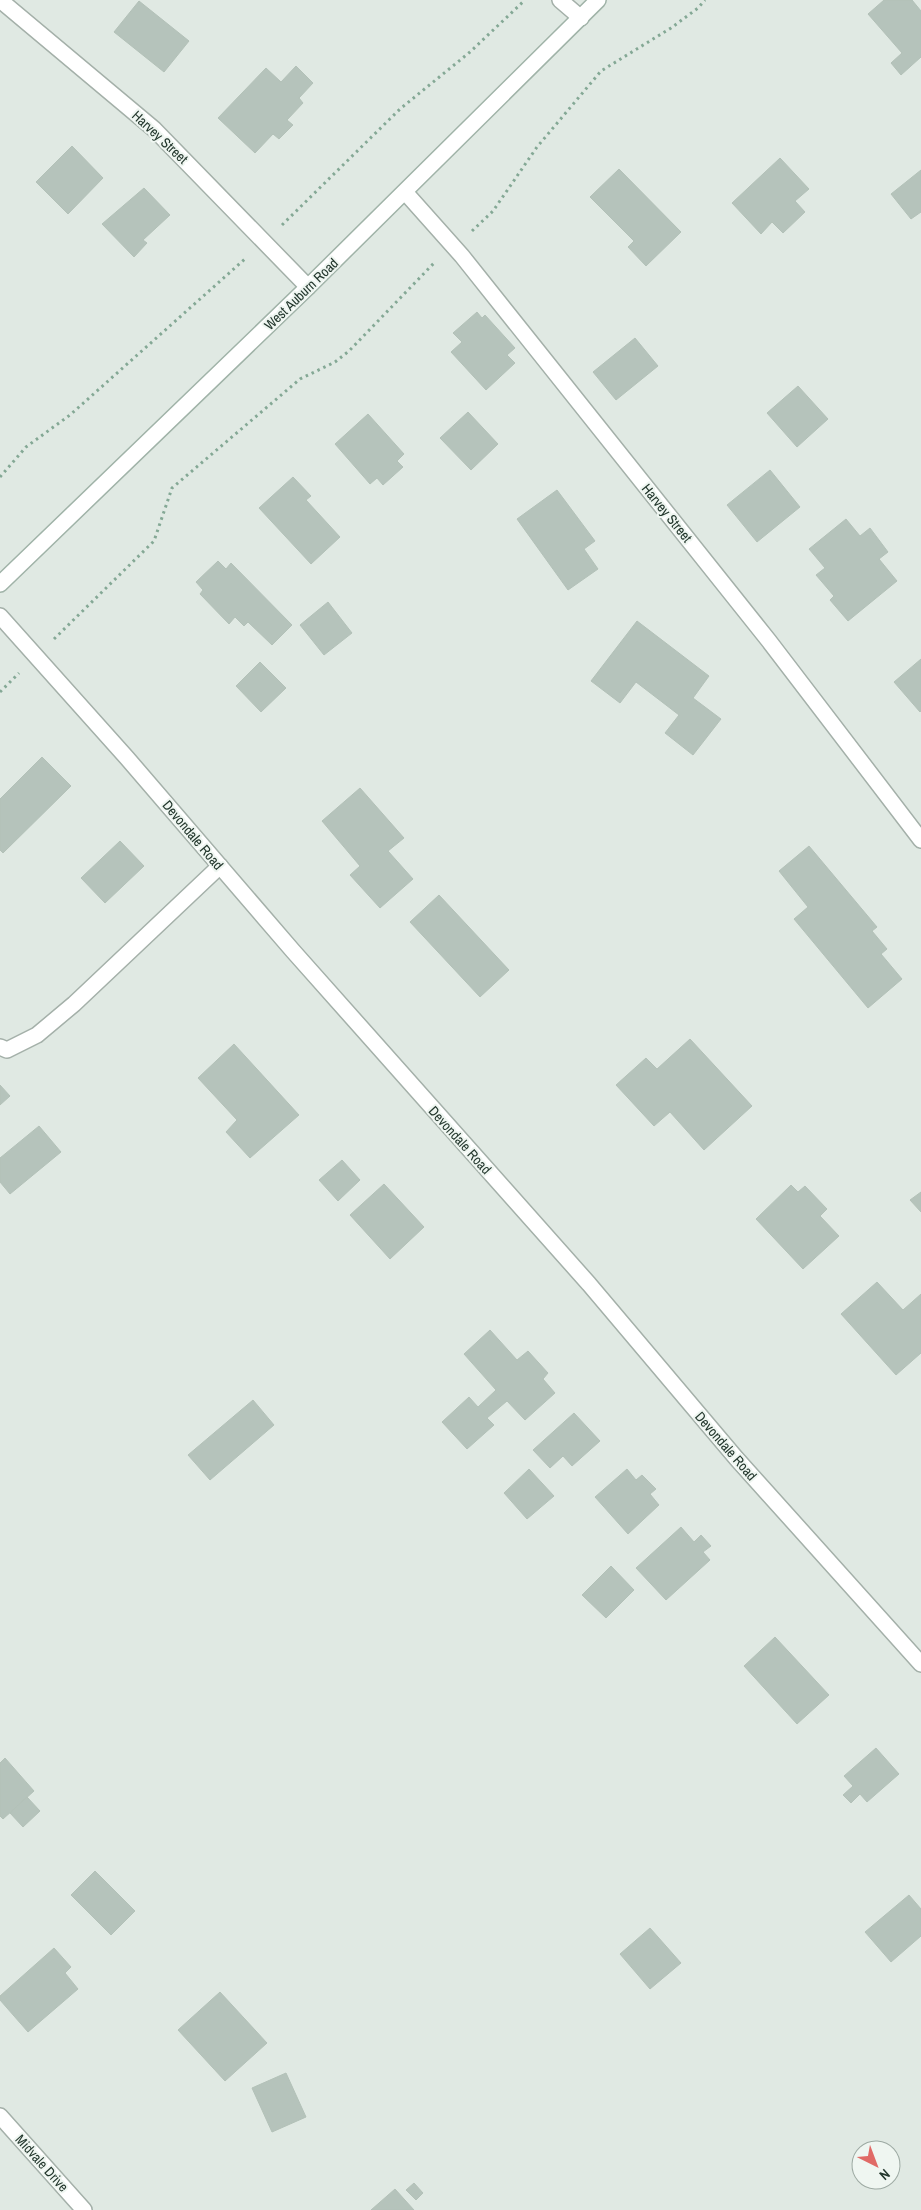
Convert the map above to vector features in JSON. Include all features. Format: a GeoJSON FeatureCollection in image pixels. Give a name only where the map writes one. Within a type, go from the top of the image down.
{"type":"FeatureCollection","features":[{"type":"Feature","properties":{"kind":"street","name":"Harvey Street"},"geometry":{"type":"LineString","coordinates":[[0,0],[154,129],[308,287]]}},
{"type":"Feature","properties":{"kind":"street"},"geometry":{"type":"LineString","coordinates":[[560,0],[580,18]]}},
{"type":"Feature","properties":{"kind":"street","name":"West Auburn Road"},"geometry":{"type":"LineString","coordinates":[[0,584],[308,287],[598,0]]}},
{"type":"Feature","properties":{"kind":"street","name":"Harvey Street"},"geometry":{"type":"LineString","coordinates":[[405,192],[462,256],[769,641],[921,840]]}},
{"type":"Feature","properties":{"kind":"street","name":"Devondale Road"},"geometry":{"type":"LineString","coordinates":[[0,616],[589,1284],[736,1458],[921,1664]]}},
{"type":"Feature","properties":{"kind":"street"},"geometry":{"type":"LineString","coordinates":[[0,1048],[7,1050],[37,1035],[74,1004],[220,866]]}},
{"type":"Feature","properties":{"kind":"street","name":"Midvale Drive"},"geometry":{"type":"LineString","coordinates":[[0,2116],[84,2210]]}},
{"type":"Feature","properties":{"kind":"path"},"geometry":{"type":"LineString","coordinates":[[468,235],[493,210],[537,148],[601,71],[671,28],[698,8],[705,0]]}},
{"type":"Feature","properties":{"kind":"path"},"geometry":{"type":"LineString","coordinates":[[0,692],[154,541],[172,488],[300,379],[335,362],[349,351],[441,255]]}},
{"type":"Feature","properties":{"kind":"building"},"geometry":{"type":"Polygon","coordinates":[[[884,0],[912,0],[921,11],[921,57],[901,75],[891,63],[902,53],[868,14],[884,0]]]}},
{"type":"Feature","properties":{"kind":"building"},"geometry":{"type":"Polygon","coordinates":[[[139,1],[189,41],[164,72],[114,32],[139,1]]]}},
{"type":"Feature","properties":{"kind":"building"},"geometry":{"type":"Polygon","coordinates":[[[296,66],[313,83],[299,98],[303,103],[287,120],[293,125],[279,139],[273,134],[255,153],[218,118],[266,68],[281,82],[296,66]]]}},
{"type":"Feature","properties":{"kind":"building"},"geometry":{"type":"Polygon","coordinates":[[[72,146],[103,178],[68,214],[36,182],[72,146]]]}},
{"type":"Feature","properties":{"kind":"building"},"geometry":{"type":"Polygon","coordinates":[[[780,158],[809,189],[795,201],[805,212],[783,233],[772,222],[761,234],[732,203],[780,158]]]}},
{"type":"Feature","properties":{"kind":"building"},"geometry":{"type":"Polygon","coordinates":[[[619,169],[681,232],[646,266],[628,247],[634,241],[590,197],[619,169]]]}},
{"type":"Feature","properties":{"kind":"building"},"geometry":{"type":"Polygon","coordinates":[[[921,170],[921,212],[911,219],[891,194],[921,170]]]}},
{"type":"Feature","properties":{"kind":"building"},"geometry":{"type":"Polygon","coordinates":[[[144,188],[170,215],[143,240],[147,243],[134,257],[102,224],[144,188]]]}},
{"type":"Feature","properties":{"kind":"building"},"geometry":{"type":"Polygon","coordinates":[[[477,312],[482,318],[485,315],[515,348],[507,355],[515,363],[486,390],[451,352],[462,342],[453,333],[477,312]]]}},
{"type":"Feature","properties":{"kind":"building"},"geometry":{"type":"Polygon","coordinates":[[[635,338],[658,366],[616,400],[593,372],[635,338]]]}},
{"type":"Feature","properties":{"kind":"building"},"geometry":{"type":"Polygon","coordinates":[[[798,386],[828,419],[797,447],[767,413],[798,386]]]}},
{"type":"Feature","properties":{"kind":"building"},"geometry":{"type":"Polygon","coordinates":[[[468,412],[498,444],[471,470],[440,438],[468,412]]]}},
{"type":"Feature","properties":{"kind":"building"},"geometry":{"type":"Polygon","coordinates":[[[368,414],[404,454],[397,461],[403,467],[383,485],[377,478],[370,484],[335,444],[368,414]]]}},
{"type":"Feature","properties":{"kind":"building"},"geometry":{"type":"Polygon","coordinates":[[[770,470],[800,507],[757,542],[727,505],[770,470]]]}},
{"type":"Feature","properties":{"kind":"building"},"geometry":{"type":"Polygon","coordinates":[[[293,477],[311,496],[306,500],[340,537],[311,564],[259,508],[293,477]]]}},
{"type":"Feature","properties":{"kind":"building"},"geometry":{"type":"Polygon","coordinates":[[[557,490],[595,541],[584,549],[598,569],[568,590],[517,519],[557,490]]]}},
{"type":"Feature","properties":{"kind":"building"},"geometry":{"type":"Polygon","coordinates":[[[846,519],[860,536],[870,528],[888,552],[879,559],[897,581],[848,621],[830,600],[834,596],[816,575],[825,568],[809,549],[846,519]]]}},
{"type":"Feature","properties":{"kind":"building"},"geometry":{"type":"Polygon","coordinates":[[[218,561],[226,569],[231,563],[292,625],[272,645],[248,622],[244,626],[235,617],[229,624],[200,594],[203,590],[196,582],[218,561]]]}},
{"type":"Feature","properties":{"kind":"building"},"geometry":{"type":"Polygon","coordinates":[[[328,602],[352,633],[324,655],[300,625],[328,602]]]}},
{"type":"Feature","properties":{"kind":"building"},"geometry":{"type":"Polygon","coordinates":[[[637,621],[709,676],[693,698],[721,719],[693,755],[665,733],[679,715],[636,682],[620,703],[591,681],[637,621]]]}},
{"type":"Feature","properties":{"kind":"building"},"geometry":{"type":"Polygon","coordinates":[[[921,659],[921,711],[920,712],[894,682],[921,659]]]}},
{"type":"Feature","properties":{"kind":"building"},"geometry":{"type":"Polygon","coordinates":[[[260,662],[286,688],[261,712],[236,686],[260,662]]]}},
{"type":"Feature","properties":{"kind":"building"},"geometry":{"type":"Polygon","coordinates":[[[42,757],[71,786],[3,853],[0,850],[0,799],[42,757]]]}},
{"type":"Feature","properties":{"kind":"building"},"geometry":{"type":"Polygon","coordinates":[[[360,788],[404,838],[388,851],[413,879],[380,908],[350,875],[360,866],[322,821],[360,788]]]}},
{"type":"Feature","properties":{"kind":"building"},"geometry":{"type":"Polygon","coordinates":[[[120,841],[144,866],[105,903],[81,878],[120,841]]]}},
{"type":"Feature","properties":{"kind":"building"},"geometry":{"type":"Polygon","coordinates":[[[809,846],[877,927],[872,931],[887,949],[881,954],[902,979],[868,1008],[794,919],[808,907],[779,871],[809,846]]]}},
{"type":"Feature","properties":{"kind":"building"},"geometry":{"type":"Polygon","coordinates":[[[439,895],[509,970],[480,997],[410,922],[439,895]]]}},
{"type":"Feature","properties":{"kind":"building"},"geometry":{"type":"Polygon","coordinates":[[[690,1039],[752,1106],[704,1150],[670,1112],[654,1126],[616,1085],[646,1058],[657,1069],[690,1039]]]}},
{"type":"Feature","properties":{"kind":"building"},"geometry":{"type":"Polygon","coordinates":[[[234,1044],[299,1115],[250,1158],[226,1132],[237,1120],[198,1078],[234,1044]]]}},
{"type":"Feature","properties":{"kind":"building"},"geometry":{"type":"Polygon","coordinates":[[[0,1085],[10,1096],[0,1105],[0,1085]]]}},
{"type":"Feature","properties":{"kind":"building"},"geometry":{"type":"Polygon","coordinates":[[[39,1126],[61,1152],[10,1194],[0,1182],[0,1158],[39,1126]]]}},
{"type":"Feature","properties":{"kind":"building"},"geometry":{"type":"Polygon","coordinates":[[[342,1160],[360,1180],[338,1201],[319,1180],[342,1160]]]}},
{"type":"Feature","properties":{"kind":"building"},"geometry":{"type":"Polygon","coordinates":[[[384,1184],[424,1227],[390,1259],[350,1215],[384,1184]]]}},
{"type":"Feature","properties":{"kind":"building"},"geometry":{"type":"Polygon","coordinates":[[[791,1185],[798,1192],[805,1186],[827,1209],[820,1216],[839,1236],[803,1269],[756,1219],[791,1185]]]}},
{"type":"Feature","properties":{"kind":"building"},"geometry":{"type":"Polygon","coordinates":[[[921,1192],[921,1212],[910,1200],[921,1192]]]}},
{"type":"Feature","properties":{"kind":"building"},"geometry":{"type":"Polygon","coordinates":[[[877,1282],[903,1310],[921,1294],[921,1353],[896,1375],[841,1314],[877,1282]]]}},
{"type":"Feature","properties":{"kind":"building"},"geometry":{"type":"Polygon","coordinates":[[[490,1330],[517,1360],[528,1351],[548,1373],[543,1379],[555,1393],[525,1420],[507,1401],[487,1418],[494,1425],[467,1449],[442,1422],[469,1397],[478,1407],[496,1390],[464,1354],[490,1330]]]}},
{"type":"Feature","properties":{"kind":"building"},"geometry":{"type":"Polygon","coordinates":[[[253,1400],[274,1425],[210,1480],[188,1455],[253,1400]]]}},
{"type":"Feature","properties":{"kind":"building"},"geometry":{"type":"Polygon","coordinates":[[[574,1413],[600,1441],[572,1466],[563,1456],[550,1468],[533,1450],[574,1413]]]}},
{"type":"Feature","properties":{"kind":"building"},"geometry":{"type":"Polygon","coordinates":[[[529,1469],[554,1496],[527,1519],[504,1493],[529,1469]]]}},
{"type":"Feature","properties":{"kind":"building"},"geometry":{"type":"Polygon","coordinates":[[[627,1469],[636,1480],[642,1475],[656,1489],[650,1494],[659,1505],[628,1534],[595,1497],[627,1469]]]}},
{"type":"Feature","properties":{"kind":"building"},"geometry":{"type":"Polygon","coordinates":[[[681,1527],[694,1542],[701,1535],[711,1546],[703,1552],[710,1560],[666,1600],[636,1568],[681,1527]]]}},
{"type":"Feature","properties":{"kind":"building"},"geometry":{"type":"Polygon","coordinates":[[[611,1566],[634,1590],[606,1618],[582,1595],[611,1566]]]}},
{"type":"Feature","properties":{"kind":"building"},"geometry":{"type":"Polygon","coordinates":[[[775,1637],[829,1695],[797,1724],[744,1666],[775,1637]]]}},
{"type":"Feature","properties":{"kind":"building"},"geometry":{"type":"Polygon","coordinates":[[[876,1748],[899,1774],[867,1802],[860,1794],[851,1803],[843,1795],[853,1786],[844,1776],[876,1748]]]}},
{"type":"Feature","properties":{"kind":"building"},"geometry":{"type":"Polygon","coordinates":[[[5,1758],[34,1791],[3,1819],[0,1816],[0,1763],[5,1758]]]}},
{"type":"Feature","properties":{"kind":"building"},"geometry":{"type":"Polygon","coordinates":[[[27,1797],[40,1811],[23,1827],[10,1813],[27,1797]]]}},
{"type":"Feature","properties":{"kind":"building"},"geometry":{"type":"Polygon","coordinates":[[[95,1871],[135,1911],[111,1935],[71,1895],[95,1871]]]}},
{"type":"Feature","properties":{"kind":"building"},"geometry":{"type":"Polygon","coordinates":[[[909,1895],[921,1909],[921,1936],[891,1962],[865,1932],[909,1895]]]}},
{"type":"Feature","properties":{"kind":"building"},"geometry":{"type":"Polygon","coordinates":[[[650,1928],[681,1963],[650,1989],[620,1954],[650,1928]]]}},
{"type":"Feature","properties":{"kind":"building"},"geometry":{"type":"Polygon","coordinates":[[[54,1948],[71,1967],[65,1973],[78,1989],[28,2032],[0,2000],[0,1996],[54,1948]]]}},
{"type":"Feature","properties":{"kind":"building"},"geometry":{"type":"Polygon","coordinates":[[[220,1992],[267,2043],[225,2081],[178,2030],[220,1992]]]}},
{"type":"Feature","properties":{"kind":"building"},"geometry":{"type":"Polygon","coordinates":[[[286,2073],[306,2117],[272,2132],[252,2088],[286,2073]]]}},
{"type":"Feature","properties":{"kind":"building"},"geometry":{"type":"Polygon","coordinates":[[[414,2183],[423,2193],[416,2200],[406,2190],[414,2183]]]}},
{"type":"Feature","properties":{"kind":"building"},"geometry":{"type":"Polygon","coordinates":[[[395,2189],[414,2210],[371,2210],[395,2189]]]}}]}
